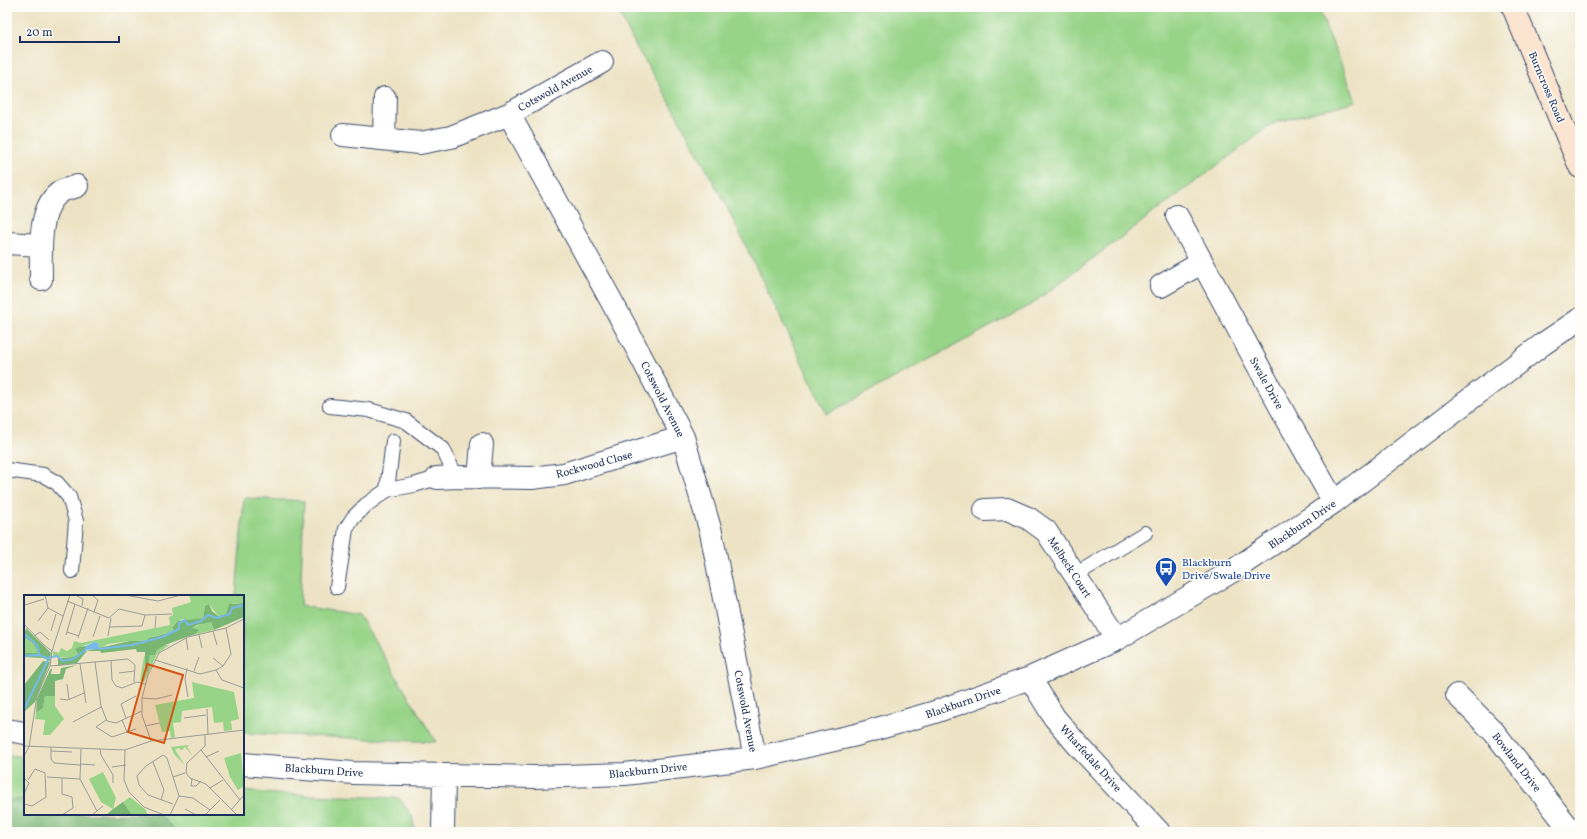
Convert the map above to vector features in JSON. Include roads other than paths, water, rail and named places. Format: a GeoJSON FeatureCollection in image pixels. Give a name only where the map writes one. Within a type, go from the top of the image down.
{"type":"FeatureCollection","features":[{"type":"Feature","properties":{"kind":"main road","name":"Burncross Road"},"geometry":{"type":"LineString","coordinates":[[1513,7],[1580,167]]}},
{"type":"Feature","properties":{"kind":"street","name":"Cotswold Avenue"},"geometry":{"type":"LineString","coordinates":[[343,135],[420,143],[451,137],[509,114],[602,62]]}},
{"type":"Feature","properties":{"kind":"street"},"geometry":{"type":"LineString","coordinates":[[384,139],[385,98]]}},
{"type":"Feature","properties":{"kind":"street","name":"Cotswold Avenue"},"geometry":{"type":"LineString","coordinates":[[509,114],[625,326],[683,437],[711,532],[755,758]]}},
{"type":"Feature","properties":{"kind":"street"},"geometry":{"type":"LineString","coordinates":[[41,279],[41,245],[45,213],[53,200],[62,191],[77,186]]}},
{"type":"Feature","properties":{"kind":"street","name":"Swale Drive"},"geometry":{"type":"LineString","coordinates":[[1177,216],[1201,263],[1334,502]]}},
{"type":"Feature","properties":{"kind":"street"},"geometry":{"type":"LineString","coordinates":[[7,243],[41,245]]}},
{"type":"Feature","properties":{"kind":"street"},"geometry":{"type":"LineString","coordinates":[[1160,286],[1201,263]]}},
{"type":"Feature","properties":{"kind":"street","name":"Blackburn Drive"},"geometry":{"type":"LineString","coordinates":[[244,764],[353,773],[534,777],[625,774],[755,758],[856,735],[935,712],[1030,678],[1117,639],[1231,572],[1334,502],[1543,344],[1580,319]]}},
{"type":"Feature","properties":{"kind":"street","name":"Rockwood Close"},"geometry":{"type":"LineString","coordinates":[[447,478],[532,478],[564,474],[683,437]]}},
{"type":"Feature","properties":{"kind":"street"},"geometry":{"type":"LineString","coordinates":[[479,478],[482,444]]}},
{"type":"Feature","properties":{"kind":"street","name":"Melbeck Court"},"geometry":{"type":"LineString","coordinates":[[985,510],[1007,509],[1028,518],[1046,531],[1117,639]]}},
{"type":"Feature","properties":{"kind":"street","name":"Wharfedale Drive"},"geometry":{"type":"LineString","coordinates":[[1030,678],[1054,717],[1159,832]]}},
{"type":"Feature","properties":{"kind":"street","name":"Bowland Drive"},"geometry":{"type":"LineString","coordinates":[[1457,696],[1494,732],[1572,832]]}},
{"type":"Feature","properties":{"kind":"street"},"geometry":{"type":"LineString","coordinates":[[7,730],[24,733]]}},
{"type":"Feature","properties":{"kind":"street"},"geometry":{"type":"LineString","coordinates":[[443,832],[444,775]]}},
{"type":"Feature","properties":{"kind":"lane"},"geometry":{"type":"LineString","coordinates":[[330,406],[369,410],[406,421],[443,448],[447,478],[387,490],[353,518],[346,529],[337,587]]}},
{"type":"Feature","properties":{"kind":"lane"},"geometry":{"type":"LineString","coordinates":[[387,490],[393,441]]}},
{"type":"Feature","properties":{"kind":"lane"},"geometry":{"type":"LineString","coordinates":[[7,470],[43,475],[57,483],[69,497],[76,521],[72,571]]}},
{"type":"Feature","properties":{"kind":"lane"},"geometry":{"type":"LineString","coordinates":[[1075,575],[1145,533]]}},
{"type":"Feature","properties":{"kind":"place","name":"Blackburn Drive/Swale Drive"},"geometry":{"type":"Point","coordinates":[1166,588]}}]}
